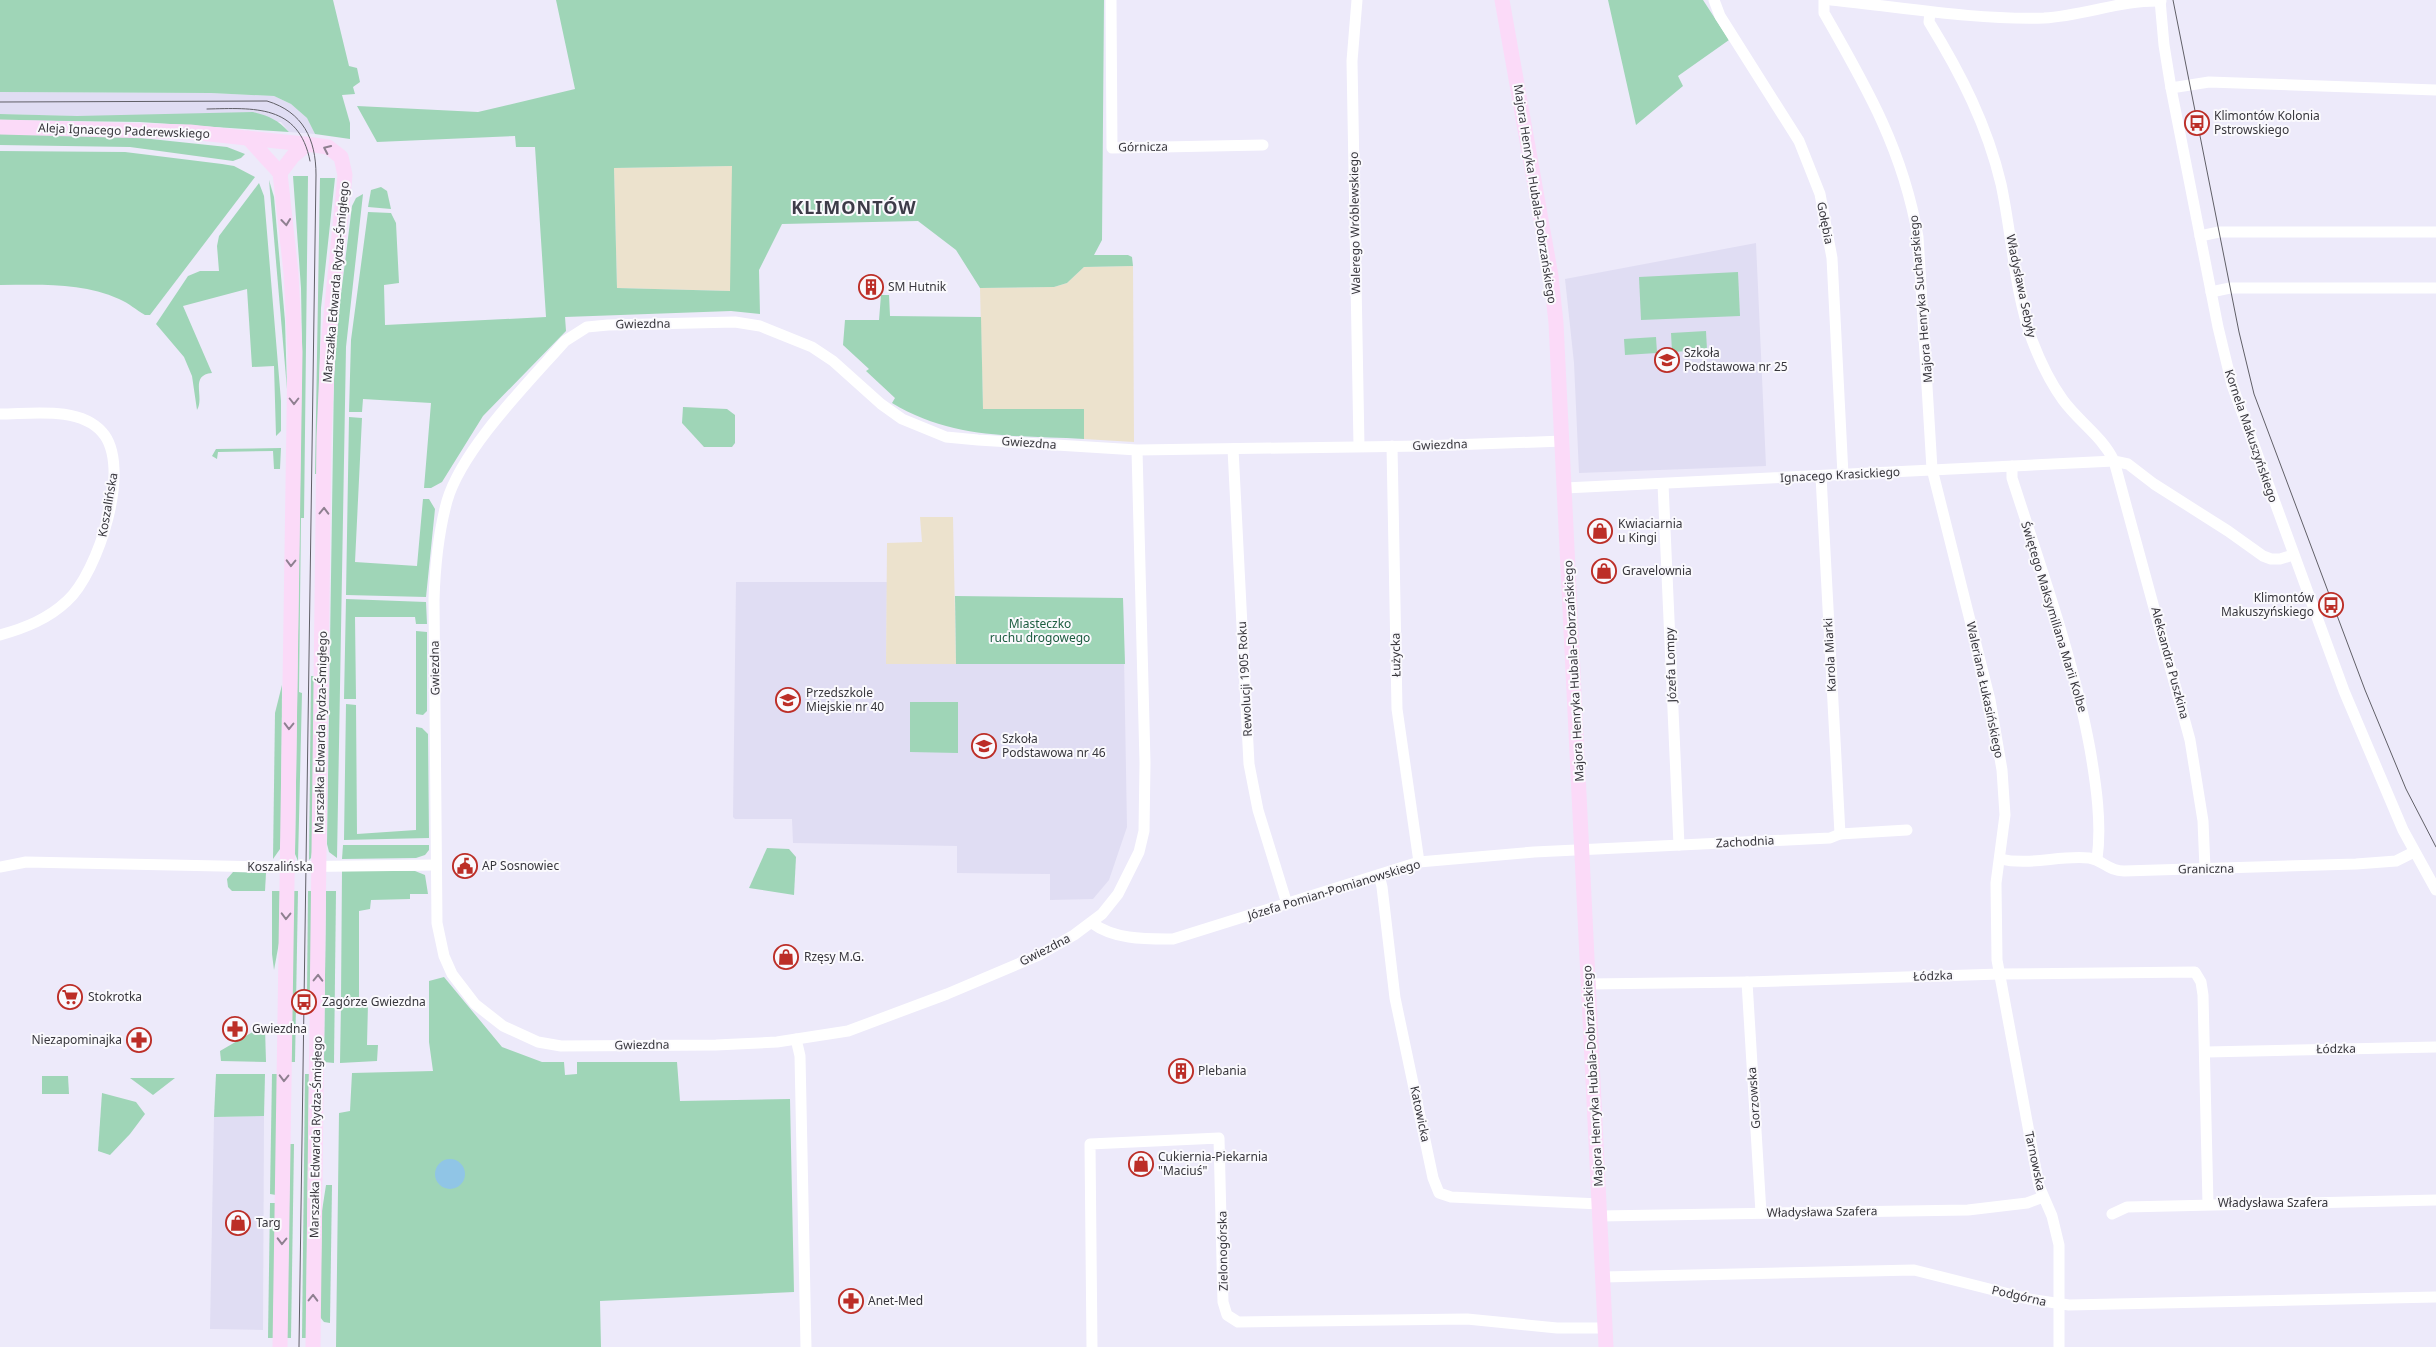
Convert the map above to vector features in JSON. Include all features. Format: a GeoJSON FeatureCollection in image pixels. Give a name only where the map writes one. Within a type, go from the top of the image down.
{"type":"FeatureCollection","features":[{"type":"Feature","properties":{"kind":"street","name":"Górnicza"},"geometry":{"type":"LineString","coordinates":[[1111,0],[1112,148],[1262,145]]}},
{"type":"Feature","properties":{"kind":"street","name":"Walerego Wróblewskiego"},"geometry":{"type":"LineString","coordinates":[[1357,0],[1352,62],[1359,446]]}},
{"type":"Feature","properties":{"kind":"street","name":"Majora Henryka Hubala-Dobrzańskiego"},"geometry":{"type":"LineString","coordinates":[[1502,0],[1551,276],[1563,441],[1606,1347]]}},
{"type":"Feature","properties":{"kind":"street","name":"Gołębia"},"geometry":{"type":"LineString","coordinates":[[1714,0],[1720,16],[1799,140],[1820,194],[1832,258],[1843,475]]}},
{"type":"Feature","properties":{"kind":"street","name":"Majora Henryka Sucharskiego"},"geometry":{"type":"LineString","coordinates":[[1824,0],[1824,14],[1884,122],[1901,164],[1913,205],[1918,236],[1932,469]]}},
{"type":"Feature","properties":{"kind":"street"},"geometry":{"type":"LineString","coordinates":[[1831,0],[1930,12],[2005,18],[2057,17],[2136,3],[2160,1]]}},
{"type":"Feature","properties":{"kind":"street","name":"Kornela Makuszyńskiego"},"geometry":{"type":"LineString","coordinates":[[2160,1],[2164,45],[2171,88],[2211,292],[2232,385],[2344,690],[2414,852],[2436,890]]}},
{"type":"Feature","properties":{"kind":"street","name":"Władysława Sebyły"},"geometry":{"type":"LineString","coordinates":[[1930,12],[1930,22],[1974,101],[1991,143],[2026,319],[2035,347],[2050,379],[2064,401],[2108,448],[2114,461]]}},
{"type":"Feature","properties":{"kind":"street"},"geometry":{"type":"LineString","coordinates":[[2171,88],[2208,82],[2436,90]]}},
{"type":"Feature","properties":{"kind":"street","name":"Aleja Ignacego Paderewskiego"},"geometry":{"type":"LineString","coordinates":[[0,127],[123,129],[248,138]]}},
{"type":"Feature","properties":{"kind":"street"},"geometry":{"type":"LineString","coordinates":[[248,138],[280,173],[291,273],[294,352],[280,1347]]}},
{"type":"Feature","properties":{"kind":"street","name":"Marszałka Edwarda Rydza-Śmigłego"},"geometry":{"type":"LineString","coordinates":[[248,138],[328,147],[341,157],[345,175],[328,346],[313,1347]]}},
{"type":"Feature","properties":{"kind":"street"},"geometry":{"type":"LineString","coordinates":[[280,173],[293,156],[306,145]]}},
{"type":"Feature","properties":{"kind":"street"},"geometry":{"type":"LineString","coordinates":[[2200,236],[2218,232],[2436,232]]}},
{"type":"Feature","properties":{"kind":"street"},"geometry":{"type":"LineString","coordinates":[[2211,292],[2230,288],[2436,288]]}},
{"type":"Feature","properties":{"kind":"street","name":"Gwiezdna"},"geometry":{"type":"LineString","coordinates":[[1137,450],[1145,763],[1144,831],[1139,852],[1118,894],[1102,914],[1092,922],[1039,955],[947,994],[848,1031],[777,1042],[716,1045],[561,1046],[538,1042],[503,1026],[475,1004],[458,984],[444,956],[437,923],[434,600],[436,549],[448,499],[465,462],[496,422],[565,341],[587,327],[608,324],[726,322],[760,326],[812,347],[833,361],[881,404],[902,419],[946,437],[1137,450],[1563,441]]}},
{"type":"Feature","properties":{"kind":"street","name":"Koszalińska"},"geometry":{"type":"LineString","coordinates":[[0,414],[72,415],[86,421],[102,431],[110,446],[115,464],[110,502],[99,550],[78,588],[69,600],[39,622],[0,635]]}},
{"type":"Feature","properties":{"kind":"street","name":"Łużycka"},"geometry":{"type":"LineString","coordinates":[[1392,446],[1397,709],[1419,862]]}},
{"type":"Feature","properties":{"kind":"street","name":"Rewolucji 1905 Roku"},"geometry":{"type":"LineString","coordinates":[[1233,449],[1249,764],[1258,810],[1287,904]]}},
{"type":"Feature","properties":{"kind":"street","name":"Ignacego Krasickiego"},"geometry":{"type":"LineString","coordinates":[[1565,488],[2114,461]]}},
{"type":"Feature","properties":{"kind":"street"},"geometry":{"type":"LineString","coordinates":[[2114,461],[2128,464],[2154,484],[2228,531],[2262,556],[2280,559],[2293,555]]}},
{"type":"Feature","properties":{"kind":"street","name":"Aleksandra Puszkina"},"geometry":{"type":"LineString","coordinates":[[2114,461],[2190,740],[2203,821],[2206,869]]}},
{"type":"Feature","properties":{"kind":"street","name":"Świętego Maksymiliana Marii Kolbe"},"geometry":{"type":"LineString","coordinates":[[2012,466],[2012,478],[2066,648],[2082,707],[2096,781],[2099,847],[2097,859]]}},
{"type":"Feature","properties":{"kind":"street","name":"Waleriana Łukasińskiego"},"geometry":{"type":"LineString","coordinates":[[1932,469],[1990,700],[2004,792],[2004,822],[1996,883],[1997,960],[2000,974]]}},
{"type":"Feature","properties":{"kind":"street","name":"Karola Miarki"},"geometry":{"type":"LineString","coordinates":[[1821,476],[1840,834]]}},
{"type":"Feature","properties":{"kind":"street","name":"Józefa Lompy"},"geometry":{"type":"LineString","coordinates":[[1663,484],[1679,846]]}},
{"type":"Feature","properties":{"kind":"street","name":"Zachodnia"},"geometry":{"type":"LineString","coordinates":[[1582,851],[1830,838],[1840,834],[1907,830]]}},
{"type":"Feature","properties":{"kind":"street","name":"Józefa Pomian-Pomianowskiego"},"geometry":{"type":"LineString","coordinates":[[1092,922],[1110,933],[1131,937],[1174,939],[1419,862],[1525,853],[1582,851]]}},
{"type":"Feature","properties":{"kind":"street","name":"Graniczna"},"geometry":{"type":"LineString","coordinates":[[2000,859],[2023,862],[2073,858],[2097,859],[2114,871],[2396,861],[2414,852]]}},
{"type":"Feature","properties":{"kind":"street","name":"Koszalińska"},"geometry":{"type":"LineString","coordinates":[[0,866],[26,862],[287,867],[436,864]]}},
{"type":"Feature","properties":{"kind":"street","name":"Katowicka"},"geometry":{"type":"LineString","coordinates":[[1379,875],[1396,998],[1433,1178],[1439,1193],[1451,1197],[1600,1210]]}},
{"type":"Feature","properties":{"kind":"street","name":"Łódzka"},"geometry":{"type":"LineString","coordinates":[[1589,984],[1747,982],[2000,974],[2194,972],[2201,982],[2202,988],[2206,1052],[2208,1204]]}},
{"type":"Feature","properties":{"kind":"street","name":"Tarnowska"},"geometry":{"type":"LineString","coordinates":[[2000,974],[2039,1186],[2052,1216],[2058,1238],[2059,1347]]}},
{"type":"Feature","properties":{"kind":"street","name":"Gorzowska"},"geometry":{"type":"LineString","coordinates":[[1747,982],[1762,1214]]}},
{"type":"Feature","properties":{"kind":"street"},"geometry":{"type":"LineString","coordinates":[[796,1039],[800,1056],[806,1347]]}},
{"type":"Feature","properties":{"kind":"street","name":"Łódzka"},"geometry":{"type":"LineString","coordinates":[[2206,1052],[2436,1047]]}},
{"type":"Feature","properties":{"kind":"street","name":"Zielonogórska"},"geometry":{"type":"LineString","coordinates":[[1092,1347],[1090,1144],[1219,1138],[1223,1302],[1227,1315],[1238,1322],[1467,1319],[1557,1328],[1605,1328]]}},
{"type":"Feature","properties":{"kind":"street","name":"Władysława Szafera"},"geometry":{"type":"LineString","coordinates":[[1600,1210],[1762,1214],[1968,1210],[2027,1203],[2043,1197]]}},
{"type":"Feature","properties":{"kind":"street","name":"Władysława Szafera"},"geometry":{"type":"LineString","coordinates":[[2112,1214],[2127,1207],[2436,1200]]}},
{"type":"Feature","properties":{"kind":"street","name":"Podgórna"},"geometry":{"type":"LineString","coordinates":[[1603,1277],[1914,1270],[2029,1299],[2060,1304],[2436,1297]]}},
{"type":"Feature","properties":{"kind":"shaded area"},"geometry":{"type":"Polygon","coordinates":[[[0,92],[211,93],[274,96],[291,104],[307,118],[315,134],[289,132],[281,122],[0,114],[0,92]]]}},
{"type":"Feature","properties":{"kind":"shaded area"},"geometry":{"type":"Polygon","coordinates":[[[733,166],[731,291],[617,288],[614,168],[733,166]]]}},
{"type":"Feature","properties":{"kind":"shaded area","name":"Szkoła Podstawowa nr 25"},"geometry":{"type":"Polygon","coordinates":[[[1756,243],[1766,466],[1579,473],[1574,363],[1565,279],[1756,243]]]}},
{"type":"Feature","properties":{"kind":"shaded area"},"geometry":{"type":"Polygon","coordinates":[[[1133,266],[1134,442],[1084,439],[1084,409],[983,409],[980,288],[1054,287],[1067,283],[1084,267],[1133,266]]]}},
{"type":"Feature","properties":{"kind":"shaded area"},"geometry":{"type":"Polygon","coordinates":[[[920,517],[953,517],[956,664],[886,664],[887,543],[922,542],[920,517]]]}},
{"type":"Feature","properties":{"kind":"shaded area","name":"Szkoła Podstawowa nr 46"},"geometry":{"type":"Polygon","coordinates":[[[736,582],[887,582],[886,664],[956,664],[1123,598],[1127,827],[1109,880],[1093,899],[1050,900],[1050,874],[957,873],[957,846],[793,843],[792,819],[735,819],[733,817],[736,582]]]}},
{"type":"Feature","properties":{"kind":"shaded area","name":"Targ"},"geometry":{"type":"Polygon","coordinates":[[[264,1116],[263,1330],[210,1329],[214,1117],[264,1116]]]}},
{"type":"Feature","properties":{"kind":"green space"},"geometry":{"type":"Polygon","coordinates":[[[0,0],[333,0],[349,66],[357,68],[360,82],[353,87],[355,94],[342,95],[350,123],[350,139],[315,134],[307,118],[291,104],[274,96],[211,93],[0,92],[0,0]]]}},
{"type":"Feature","properties":{"kind":"green space"},"geometry":{"type":"Polygon","coordinates":[[[556,0],[1104,0],[1102,240],[1094,255],[1128,255],[1132,257],[1133,266],[1084,267],[1067,283],[1054,287],[980,288],[956,250],[918,221],[782,224],[759,270],[760,314],[731,311],[565,317],[566,331],[483,416],[442,482],[431,488],[424,488],[431,403],[363,399],[362,412],[349,412],[351,340],[368,212],[391,213],[396,223],[399,283],[384,285],[385,325],[546,317],[535,147],[516,147],[515,136],[377,142],[357,106],[478,112],[575,89],[556,0]],[[732,166],[614,168],[617,288],[730,291],[732,166]]]}},
{"type":"Feature","properties":{"kind":"green space"},"geometry":{"type":"Polygon","coordinates":[[[1608,0],[1703,0],[1729,40],[1678,76],[1683,86],[1636,125],[1608,0]]]}},
{"type":"Feature","properties":{"kind":"green space"},"geometry":{"type":"Polygon","coordinates":[[[253,112],[273,119],[289,132],[140,122],[0,120],[0,114],[77,116],[253,112]]]}},
{"type":"Feature","properties":{"kind":"green space"},"geometry":{"type":"Polygon","coordinates":[[[0,133],[113,135],[227,147],[245,154],[233,161],[130,147],[0,145],[0,133]]]}},
{"type":"Feature","properties":{"kind":"green space"},"geometry":{"type":"Polygon","coordinates":[[[0,151],[125,152],[234,166],[255,177],[150,315],[145,315],[123,301],[90,290],[45,285],[0,285],[0,151]]]}},
{"type":"Feature","properties":{"kind":"green space"},"geometry":{"type":"Polygon","coordinates":[[[293,176],[308,176],[304,518],[301,518],[299,692],[302,693],[298,861],[295,854],[302,345],[301,288],[293,176]]]}},
{"type":"Feature","properties":{"kind":"green space"},"geometry":{"type":"Polygon","coordinates":[[[320,178],[335,178],[321,308],[317,474],[315,474],[320,178]]]}},
{"type":"Feature","properties":{"kind":"green space"},"geometry":{"type":"Polygon","coordinates":[[[269,180],[274,197],[285,321],[287,389],[269,180]]]}},
{"type":"Feature","properties":{"kind":"green space"},"geometry":{"type":"Polygon","coordinates":[[[259,183],[264,196],[281,401],[281,431],[276,436],[274,366],[252,367],[247,289],[183,306],[212,373],[205,375],[199,382],[199,405],[197,410],[192,376],[184,357],[156,324],[188,276],[200,271],[219,271],[217,246],[219,236],[259,183]]]}},
{"type":"Feature","properties":{"kind":"green space"},"geometry":{"type":"Polygon","coordinates":[[[381,187],[387,191],[391,209],[368,207],[371,190],[381,187]]]}},
{"type":"Feature","properties":{"kind":"green space"},"geometry":{"type":"Polygon","coordinates":[[[363,194],[346,347],[337,858],[329,852],[327,844],[334,378],[338,318],[352,206],[356,198],[363,194]]]}},
{"type":"Feature","properties":{"kind":"green space"},"geometry":{"type":"Polygon","coordinates":[[[1738,272],[1740,316],[1641,320],[1639,277],[1738,272]]]}},
{"type":"Feature","properties":{"kind":"green space"},"geometry":{"type":"Polygon","coordinates":[[[881,295],[889,295],[890,316],[981,317],[983,409],[1084,409],[1084,439],[1009,436],[961,430],[915,415],[892,403],[895,398],[866,371],[869,369],[843,345],[845,320],[879,320],[881,295]]]}},
{"type":"Feature","properties":{"kind":"green space"},"geometry":{"type":"Polygon","coordinates":[[[1706,331],[1707,350],[1672,352],[1671,333],[1706,331]]]}},
{"type":"Feature","properties":{"kind":"green space"},"geometry":{"type":"Polygon","coordinates":[[[1656,337],[1657,353],[1625,355],[1624,339],[1656,337]]]}},
{"type":"Feature","properties":{"kind":"green space"},"geometry":{"type":"Polygon","coordinates":[[[683,407],[727,409],[735,415],[735,443],[732,447],[704,447],[682,423],[683,407]]]}},
{"type":"Feature","properties":{"kind":"green space"},"geometry":{"type":"Polygon","coordinates":[[[349,417],[362,418],[355,562],[417,566],[423,499],[429,499],[435,509],[426,597],[346,595],[349,417]]]}},
{"type":"Feature","properties":{"kind":"green space"},"geometry":{"type":"Polygon","coordinates":[[[281,448],[280,469],[274,469],[273,451],[218,452],[217,459],[212,456],[216,449],[281,448]]]}},
{"type":"Feature","properties":{"kind":"green space","name":"Miasteczko ruchu drogowego"},"geometry":{"type":"Polygon","coordinates":[[[955,596],[1123,598],[1125,664],[956,664],[955,596]]]}},
{"type":"Feature","properties":{"kind":"green space"},"geometry":{"type":"Polygon","coordinates":[[[346,599],[426,602],[427,624],[416,624],[415,617],[355,617],[356,699],[344,699],[346,599]]]}},
{"type":"Feature","properties":{"kind":"green space"},"geometry":{"type":"Polygon","coordinates":[[[416,631],[427,632],[427,711],[423,715],[416,714],[416,631]]]}},
{"type":"Feature","properties":{"kind":"green space"},"geometry":{"type":"Polygon","coordinates":[[[311,676],[315,676],[313,846],[309,860],[311,676]]]}},
{"type":"Feature","properties":{"kind":"green space"},"geometry":{"type":"Polygon","coordinates":[[[282,685],[281,838],[280,849],[273,859],[275,713],[282,685]]]}},
{"type":"Feature","properties":{"kind":"green space"},"geometry":{"type":"Polygon","coordinates":[[[910,702],[958,702],[958,753],[910,752],[910,702]]]}},
{"type":"Feature","properties":{"kind":"green space"},"geometry":{"type":"Polygon","coordinates":[[[346,704],[356,705],[357,834],[416,830],[416,727],[422,728],[428,734],[429,838],[344,840],[346,704]]]}},
{"type":"Feature","properties":{"kind":"green space"},"geometry":{"type":"Polygon","coordinates":[[[343,845],[429,845],[429,850],[425,855],[416,858],[342,859],[343,845]]]}},
{"type":"Feature","properties":{"kind":"green space"},"geometry":{"type":"Polygon","coordinates":[[[767,848],[789,849],[796,857],[794,895],[749,888],[767,848]]]}},
{"type":"Feature","properties":{"kind":"green space"},"geometry":{"type":"Polygon","coordinates":[[[342,871],[415,871],[425,875],[428,894],[410,894],[410,899],[371,900],[370,909],[359,911],[359,998],[341,999],[342,871]]]}},
{"type":"Feature","properties":{"kind":"green space"},"geometry":{"type":"Polygon","coordinates":[[[233,872],[266,873],[265,891],[232,891],[228,887],[227,879],[233,872]]]}},
{"type":"Feature","properties":{"kind":"green space"},"geometry":{"type":"Polygon","coordinates":[[[272,891],[280,891],[279,943],[274,970],[272,954],[272,891]]]}},
{"type":"Feature","properties":{"kind":"green space"},"geometry":{"type":"Polygon","coordinates":[[[293,891],[298,891],[295,1062],[291,1062],[293,891]]]}},
{"type":"Feature","properties":{"kind":"green space"},"geometry":{"type":"Polygon","coordinates":[[[308,891],[313,891],[311,994],[307,994],[308,891]]]}},
{"type":"Feature","properties":{"kind":"green space"},"geometry":{"type":"Polygon","coordinates":[[[326,891],[336,891],[334,1063],[324,1062],[326,891]]]}},
{"type":"Feature","properties":{"kind":"green space"},"geometry":{"type":"Polygon","coordinates":[[[444,977],[502,1047],[542,1062],[564,1062],[565,1075],[577,1074],[577,1062],[677,1062],[680,1101],[790,1099],[794,1292],[600,1301],[601,1347],[336,1347],[339,1113],[350,1111],[352,1073],[433,1071],[429,1042],[429,981],[444,977]]]}},
{"type":"Feature","properties":{"kind":"green space"},"geometry":{"type":"Polygon","coordinates":[[[362,1001],[368,1003],[367,1045],[378,1045],[377,1061],[340,1063],[341,1004],[357,1005],[362,1001]]]}},
{"type":"Feature","properties":{"kind":"green space"},"geometry":{"type":"Polygon","coordinates":[[[263,1026],[265,1028],[266,1062],[221,1061],[220,1051],[263,1026]]]}},
{"type":"Feature","properties":{"kind":"green space"},"geometry":{"type":"Polygon","coordinates":[[[216,1074],[265,1074],[264,1116],[214,1117],[216,1074]]]}},
{"type":"Feature","properties":{"kind":"green space"},"geometry":{"type":"Polygon","coordinates":[[[272,1074],[278,1074],[276,1195],[270,1194],[272,1074]]]}},
{"type":"Feature","properties":{"kind":"green space"},"geometry":{"type":"Polygon","coordinates":[[[305,1074],[309,1074],[306,1338],[302,1338],[305,1074]]]}},
{"type":"Feature","properties":{"kind":"green space"},"geometry":{"type":"Polygon","coordinates":[[[42,1076],[68,1076],[69,1094],[42,1094],[42,1076]]]}},
{"type":"Feature","properties":{"kind":"green space"},"geometry":{"type":"Polygon","coordinates":[[[130,1078],[175,1078],[153,1095],[130,1078]]]}},
{"type":"Feature","properties":{"kind":"green space"},"geometry":{"type":"Polygon","coordinates":[[[102,1093],[136,1102],[145,1114],[130,1134],[110,1155],[98,1151],[102,1093]]]}},
{"type":"Feature","properties":{"kind":"green space"},"geometry":{"type":"Polygon","coordinates":[[[290,1144],[294,1144],[291,1338],[287,1338],[290,1144]]]}},
{"type":"Feature","properties":{"kind":"green space"},"geometry":{"type":"Polygon","coordinates":[[[326,1185],[332,1185],[330,1323],[324,1322],[320,1317],[322,1211],[326,1185]]]}},
{"type":"Feature","properties":{"kind":"green space"},"geometry":{"type":"Polygon","coordinates":[[[270,1203],[276,1203],[273,1338],[268,1338],[270,1203]]]}},
{"type":"Feature","properties":{"kind":"water"},"geometry":{"type":"Polygon","coordinates":[[[450,1159],[461,1163],[465,1174],[461,1185],[450,1189],[439,1185],[435,1174],[439,1163],[450,1159]]]}},
{"type":"Feature","properties":{"kind":"tram line"},"geometry":{"type":"LineString","coordinates":[[2173,0],[2239,332],[2254,394],[2365,690],[2406,789],[2436,847]]}},
{"type":"Feature","properties":{"kind":"tram line"},"geometry":{"type":"LineString","coordinates":[[0,102],[267,101],[290,112],[298,120],[305,129],[313,150],[316,175],[299,1347]]}},
{"type":"Feature","properties":{"kind":"tram line"},"geometry":{"type":"LineString","coordinates":[[207,109],[257,110],[272,113],[285,119],[296,129],[304,142],[310,161]]}},
{"type":"Feature","properties":{"kind":"place","name":"Klimontów Kolonia Pstrowskiego"},"geometry":{"type":"Point","coordinates":[2197,123]}},
{"type":"Feature","properties":{"kind":"place","name":"SM Hutnik"},"geometry":{"type":"Point","coordinates":[871,287]}},
{"type":"Feature","properties":{"kind":"place","name":"Szkoła Podstawowa nr 25"},"geometry":{"type":"Point","coordinates":[1667,360]}},
{"type":"Feature","properties":{"kind":"place","name":"Kwiaciarnia u Kingi"},"geometry":{"type":"Point","coordinates":[1600,531]}},
{"type":"Feature","properties":{"kind":"place","name":"Gravelownia"},"geometry":{"type":"Point","coordinates":[1604,571]}},
{"type":"Feature","properties":{"kind":"place","name":"Klimontów Makuszyńskiego"},"geometry":{"type":"Point","coordinates":[2331,605]}},
{"type":"Feature","properties":{"kind":"place","name":"Przedszkole Miejskie nr 40"},"geometry":{"type":"Point","coordinates":[788,700]}},
{"type":"Feature","properties":{"kind":"place","name":"Szkoła Podstawowa nr 46"},"geometry":{"type":"Point","coordinates":[984,746]}},
{"type":"Feature","properties":{"kind":"place","name":"AP Sosnowiec"},"geometry":{"type":"Point","coordinates":[465,866]}},
{"type":"Feature","properties":{"kind":"place","name":"Rzęsy M.G."},"geometry":{"type":"Point","coordinates":[786,957]}},
{"type":"Feature","properties":{"kind":"place","name":"Stokrotka"},"geometry":{"type":"Point","coordinates":[70,997]}},
{"type":"Feature","properties":{"kind":"place","name":"Zagórze Gwiezdna"},"geometry":{"type":"Point","coordinates":[304,1002]}},
{"type":"Feature","properties":{"kind":"place","name":"Gwiezdna"},"geometry":{"type":"Point","coordinates":[235,1029]}},
{"type":"Feature","properties":{"kind":"place","name":"Niezapominajka"},"geometry":{"type":"Point","coordinates":[139,1040]}},
{"type":"Feature","properties":{"kind":"place","name":"Plebania"},"geometry":{"type":"Point","coordinates":[1181,1071]}},
{"type":"Feature","properties":{"kind":"place","name":"Cukiernia-Piekarnia \"Maciuś\""},"geometry":{"type":"Point","coordinates":[1141,1164]}},
{"type":"Feature","properties":{"kind":"place","name":"Targ"},"geometry":{"type":"Point","coordinates":[238,1223]}},
{"type":"Feature","properties":{"kind":"place","name":"Anet-Med"},"geometry":{"type":"Point","coordinates":[851,1301]}},
{"type":"Feature","properties":{"kind":"district","name":"KLIMONTÓW"},"geometry":{"type":"Point","coordinates":[854,208]}}]}
